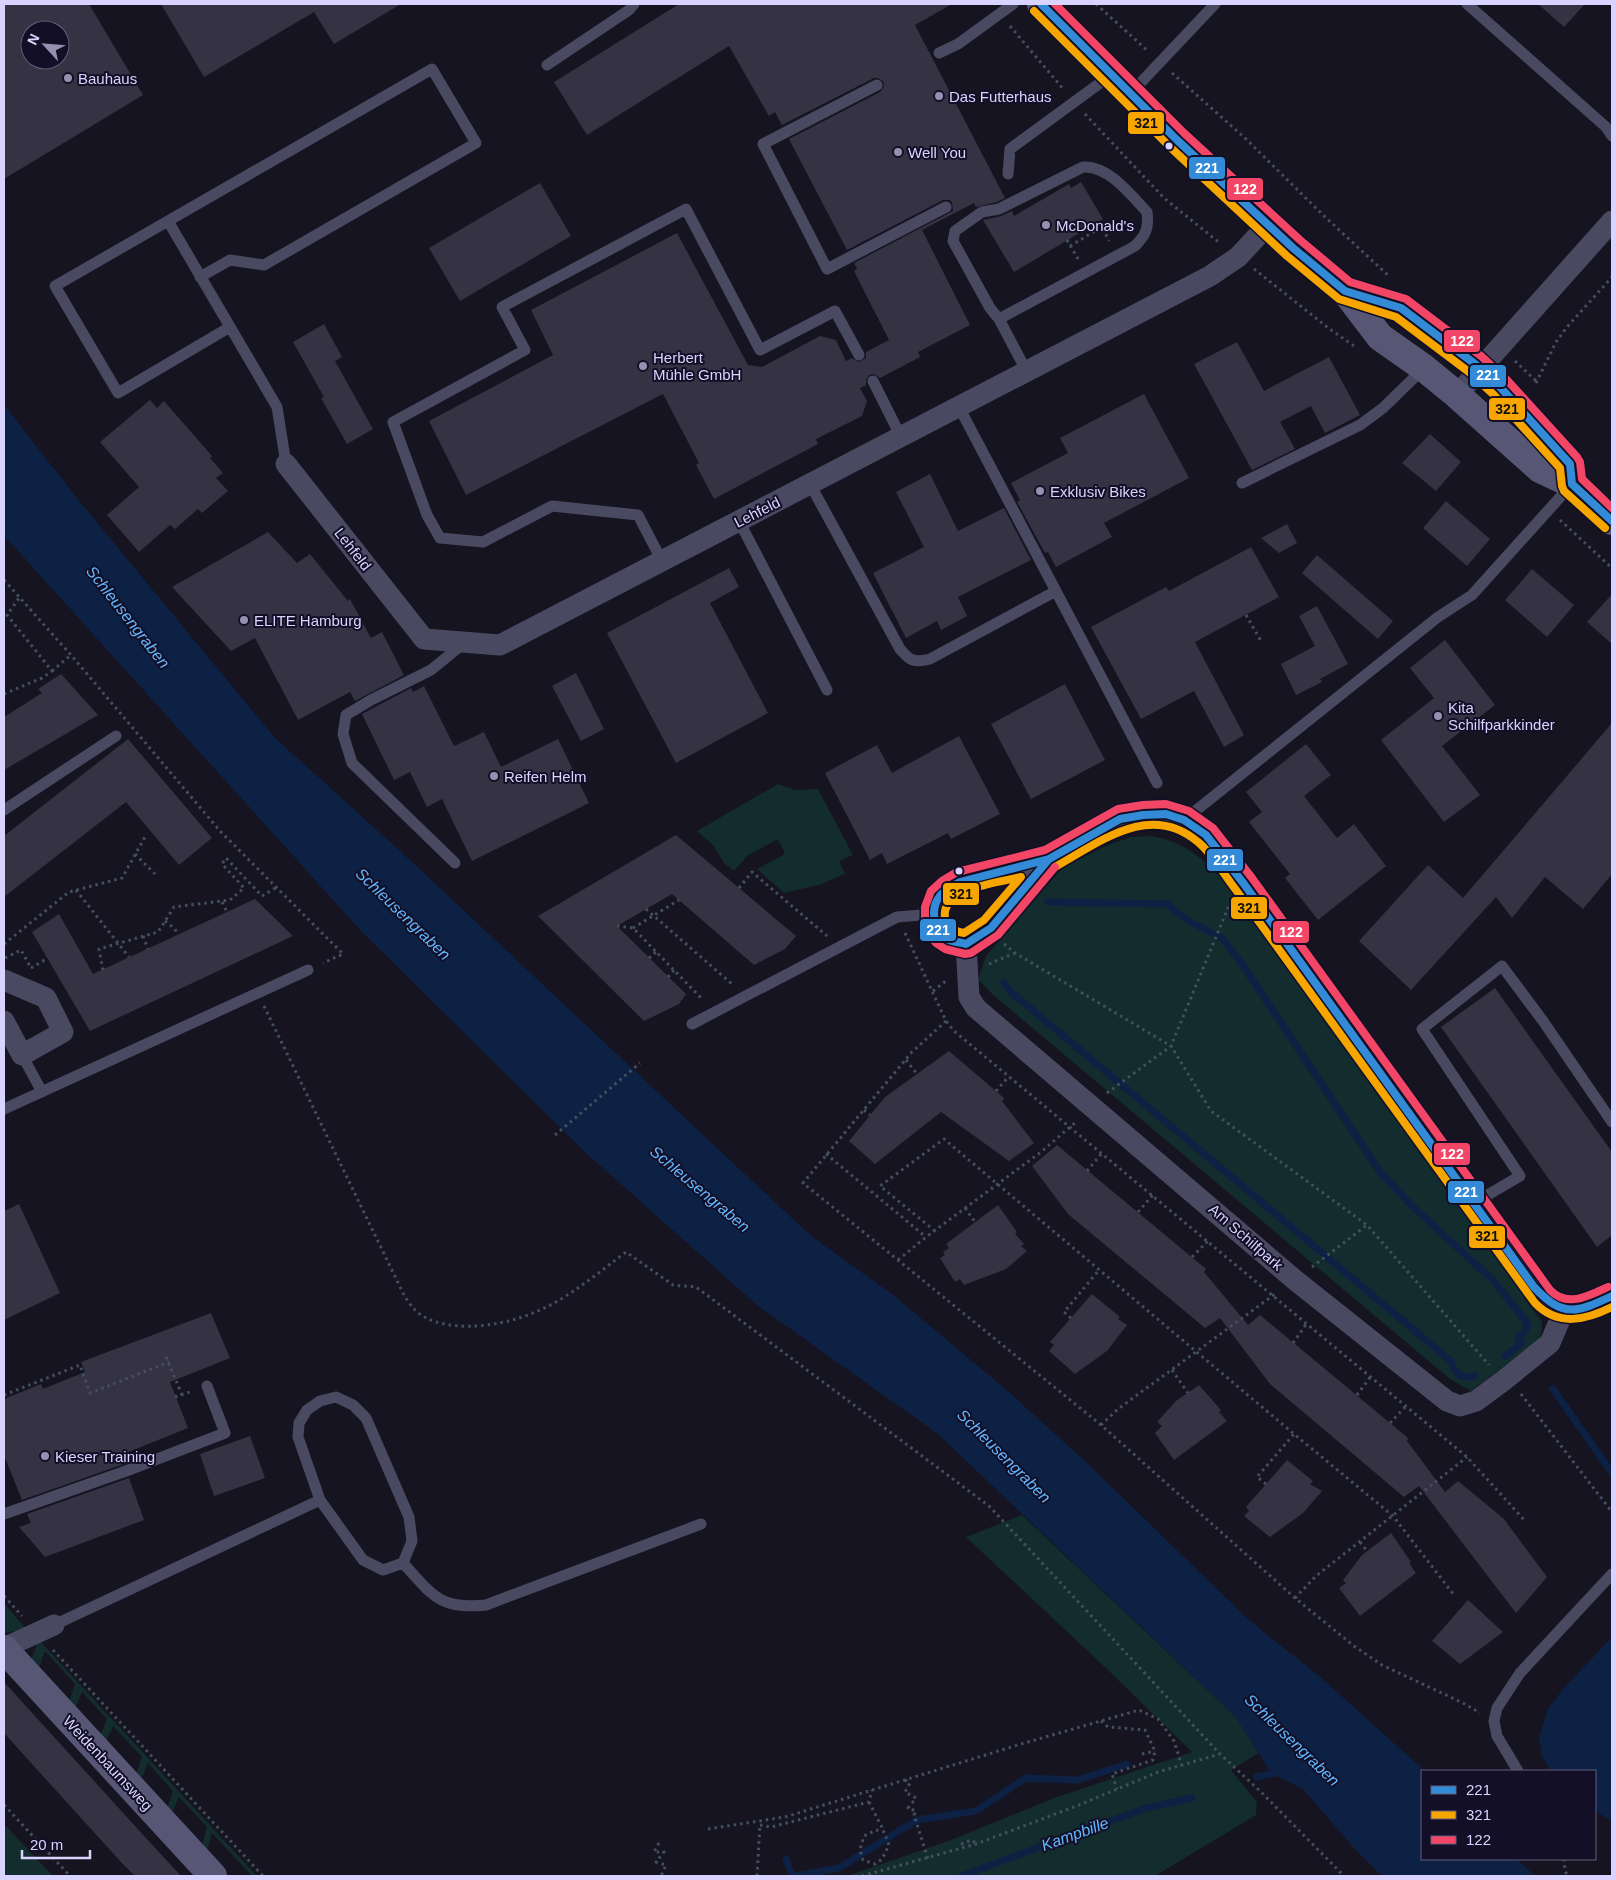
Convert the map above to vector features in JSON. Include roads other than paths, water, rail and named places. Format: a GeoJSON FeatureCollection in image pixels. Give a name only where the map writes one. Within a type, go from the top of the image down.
{"type":"FeatureCollection","features":[{"type":"Feature","properties":{"kind":"main road"},"geometry":{"type":"LineString","coordinates":[[1041,4],[1222,184],[1346,291],[1380,337],[1424,368],[1457,395],[1540,469],[1572,484],[1612,521]]}},
{"type":"Feature","properties":{"kind":"main road"},"geometry":{"type":"LineString","coordinates":[[1346,291],[1401,308],[1480,369],[1517,404],[1570,464],[1572,484]]}},
{"type":"Feature","properties":{"kind":"main road","name":"Weidenbaumsweg"},"geometry":{"type":"LineString","coordinates":[[4,1649],[213,1876]]}},
{"type":"Feature","properties":{"kind":"street"},"geometry":{"type":"LineString","coordinates":[[1457,395],[1612,220]]}},
{"type":"Feature","properties":{"kind":"street","name":"Lehfeld"},"geometry":{"type":"LineString","coordinates":[[286,464],[424,639],[500,645],[1210,276],[1238,256],[1268,225]]}},
{"type":"Feature","properties":{"kind":"street"},"geometry":{"type":"LineString","coordinates":[[1049,859],[991,928],[966,944],[947,939],[937,929],[934,914],[938,899],[947,889],[960,882],[1049,859],[1120,819],[1166,814],[1184,820],[1206,835],[1244,884],[1534,1287],[1547,1302],[1564,1310],[1581,1310],[1612,1296]]}},
{"type":"Feature","properties":{"kind":"street","name":"Am Schilfpark"},"geometry":{"type":"LineString","coordinates":[[966,944],[969,997],[976,1008],[1295,1280],[1447,1401],[1460,1406],[1476,1401],[1506,1378],[1550,1343],[1564,1310]]}},
{"type":"Feature","properties":{"kind":"street"},"geometry":{"type":"LineString","coordinates":[[4,980],[46,998],[63,1032],[22,1054],[4,1021]]}},
{"type":"Feature","properties":{"kind":"street"},"geometry":{"type":"LineString","coordinates":[[4,1649],[46,1629]]}},
{"type":"Feature","properties":{"kind":"lane"},"geometry":{"type":"LineString","coordinates":[[547,65],[629,10],[634,4]]}},
{"type":"Feature","properties":{"kind":"lane"},"geometry":{"type":"LineString","coordinates":[[939,53],[958,44],[1013,4]]}},
{"type":"Feature","properties":{"kind":"lane"},"geometry":{"type":"LineString","coordinates":[[1130,94],[1215,4]]}},
{"type":"Feature","properties":{"kind":"lane"},"geometry":{"type":"LineString","coordinates":[[1467,4],[1606,127],[1612,136]]}},
{"type":"Feature","properties":{"kind":"lane"},"geometry":{"type":"LineString","coordinates":[[200,277],[230,260],[264,265],[476,144],[432,68],[55,286],[118,393],[230,327]]}},
{"type":"Feature","properties":{"kind":"lane"},"geometry":{"type":"LineString","coordinates":[[1008,174],[1010,149],[1111,75]]}},
{"type":"Feature","properties":{"kind":"lane"},"geometry":{"type":"LineString","coordinates":[[877,85],[763,144],[828,269],[946,207]]}},
{"type":"Feature","properties":{"kind":"lane"},"geometry":{"type":"LineString","coordinates":[[999,319],[1135,246],[1144,237],[1148,229],[1147,212],[1126,190],[1103,171],[1097,167],[1089,166],[1083,167],[999,208],[982,212],[954,231],[953,241],[990,308],[999,319],[1027,372]]}},
{"type":"Feature","properties":{"kind":"lane"},"geometry":{"type":"LineString","coordinates":[[662,561],[638,516],[552,506],[484,542],[440,538],[427,515],[394,422],[525,350],[502,307],[686,209],[760,350],[836,311],[859,355]]}},
{"type":"Feature","properties":{"kind":"lane"},"geometry":{"type":"LineString","coordinates":[[168,221],[277,407],[286,464]]}},
{"type":"Feature","properties":{"kind":"lane"},"geometry":{"type":"LineString","coordinates":[[1242,483],[1360,425],[1383,408],[1424,368]]}},
{"type":"Feature","properties":{"kind":"lane"},"geometry":{"type":"LineString","coordinates":[[873,381],[901,437]]}},
{"type":"Feature","properties":{"kind":"lane"},"geometry":{"type":"LineString","coordinates":[[959,407],[1157,783]]}},
{"type":"Feature","properties":{"kind":"lane"},"geometry":{"type":"LineString","coordinates":[[810,484],[900,649],[907,658],[918,662],[930,659],[1056,591]]}},
{"type":"Feature","properties":{"kind":"lane"},"geometry":{"type":"LineString","coordinates":[[1184,820],[1438,618],[1472,595],[1572,484]]}},
{"type":"Feature","properties":{"kind":"lane"},"geometry":{"type":"LineString","coordinates":[[739,521],[827,690]]}},
{"type":"Feature","properties":{"kind":"lane"},"geometry":{"type":"LineString","coordinates":[[455,863],[352,764],[343,734],[346,715],[371,700],[431,670],[466,642]]}},
{"type":"Feature","properties":{"kind":"lane"},"geometry":{"type":"LineString","coordinates":[[4,810],[116,736]]}},
{"type":"Feature","properties":{"kind":"lane"},"geometry":{"type":"LineString","coordinates":[[692,1024],[897,917],[934,914]]}},
{"type":"Feature","properties":{"kind":"lane"},"geometry":{"type":"LineString","coordinates":[[1474,1203],[1520,1176],[1422,1029],[1502,966],[1543,1021],[1612,1122]]}},
{"type":"Feature","properties":{"kind":"lane"},"geometry":{"type":"LineString","coordinates":[[4,1109],[308,970]]}},
{"type":"Feature","properties":{"kind":"lane"},"geometry":{"type":"LineString","coordinates":[[22,1054],[42,1092]]}},
{"type":"Feature","properties":{"kind":"lane"},"geometry":{"type":"LineString","coordinates":[[4,1514],[126,1471],[225,1433],[207,1386]]}},
{"type":"Feature","properties":{"kind":"lane"},"geometry":{"type":"LineString","coordinates":[[336,1397],[353,1405],[366,1418],[409,1517],[412,1541],[403,1563],[383,1570],[363,1560],[320,1500],[298,1437],[299,1423],[307,1410],[320,1401],[336,1397]]}},
{"type":"Feature","properties":{"kind":"lane"},"geometry":{"type":"LineString","coordinates":[[46,1629],[320,1500]]}},
{"type":"Feature","properties":{"kind":"lane"},"geometry":{"type":"LineString","coordinates":[[403,1563],[426,1589],[446,1603],[465,1607],[486,1605],[701,1524]]}},
{"type":"Feature","properties":{"kind":"lane"},"geometry":{"type":"LineString","coordinates":[[1517,1770],[1497,1736],[1494,1722],[1496,1708],[1520,1673],[1612,1574]]}},
{"type":"Feature","properties":{"kind":"water","name":"Schleusengraben"},"geometry":{"type":"Polygon","coordinates":[[[4,405],[81,503],[274,737],[411,861],[811,1236],[892,1294],[1010,1393],[1088,1464],[1250,1621],[1318,1675],[1424,1770],[1421,1770],[1421,1860],[1518,1860],[1535,1876],[1382,1876],[1353,1847],[1303,1789],[1271,1773],[1236,1717],[938,1434],[758,1306],[586,1153],[362,932],[4,535],[4,405]]]}},
{"type":"Feature","properties":{"kind":"water"},"geometry":{"type":"Polygon","coordinates":[[[1612,1637],[1612,1819],[1610,1820],[1596,1812],[1596,1770],[1550,1770],[1542,1756],[1539,1738],[1548,1709],[1563,1689],[1612,1637]]]}},
{"type":"Feature","properties":{"kind":"waterway"},"geometry":{"type":"LineString","coordinates":[[1048,902],[1167,904],[1187,920],[1223,939],[1242,964],[1380,1172],[1413,1207],[1493,1280],[1528,1324],[1525,1331],[1518,1338],[1522,1343],[1505,1356]]}},
{"type":"Feature","properties":{"kind":"waterway"},"geometry":{"type":"LineString","coordinates":[[1004,983],[1011,992],[1451,1361],[1459,1375],[1466,1377],[1475,1376]]}},
{"type":"Feature","properties":{"kind":"waterway"},"geometry":{"type":"LineString","coordinates":[[1553,1389],[1612,1473]]}},
{"type":"Feature","properties":{"kind":"waterway"},"geometry":{"type":"LineString","coordinates":[[795,1876],[839,1868],[917,1820],[976,1811],[1026,1778],[1078,1780],[1127,1764]]}},
{"type":"Feature","properties":{"kind":"waterway","name":"Kampbille"},"geometry":{"type":"LineString","coordinates":[[1257,1777],[1279,1772]]}},
{"type":"Feature","properties":{"kind":"waterway","name":"Kampbille"},"geometry":{"type":"LineString","coordinates":[[961,1876],[1146,1808],[1192,1798]]}},
{"type":"Feature","properties":{"kind":"waterway"},"geometry":{"type":"LineString","coordinates":[[786,1859],[792,1876]]}},
{"type":"Feature","properties":{"kind":"place","name":"Bauhaus"},"geometry":{"type":"Point","coordinates":[68,78]}},
{"type":"Feature","properties":{"kind":"place","name":"Das Futterhaus"},"geometry":{"type":"Point","coordinates":[939,96]}},
{"type":"Feature","properties":{"kind":"place","name":"Well You"},"geometry":{"type":"Point","coordinates":[898,152]}},
{"type":"Feature","properties":{"kind":"place","name":"McDonald's"},"geometry":{"type":"Point","coordinates":[1046,225]}},
{"type":"Feature","properties":{"kind":"place","name":"Herbert Mühle GmbH"},"geometry":{"type":"Point","coordinates":[643,366]}},
{"type":"Feature","properties":{"kind":"place","name":"Exklusiv Bikes"},"geometry":{"type":"Point","coordinates":[1040,491]}},
{"type":"Feature","properties":{"kind":"place","name":"ELITE Hamburg"},"geometry":{"type":"Point","coordinates":[244,620]}},
{"type":"Feature","properties":{"kind":"place","name":"Kita Schilfparkkinder"},"geometry":{"type":"Point","coordinates":[1438,716]}},
{"type":"Feature","properties":{"kind":"place","name":"Reifen Helm"},"geometry":{"type":"Point","coordinates":[494,776]}},
{"type":"Feature","properties":{"kind":"place","name":"Kieser Training"},"geometry":{"type":"Point","coordinates":[45,1456]}}]}
